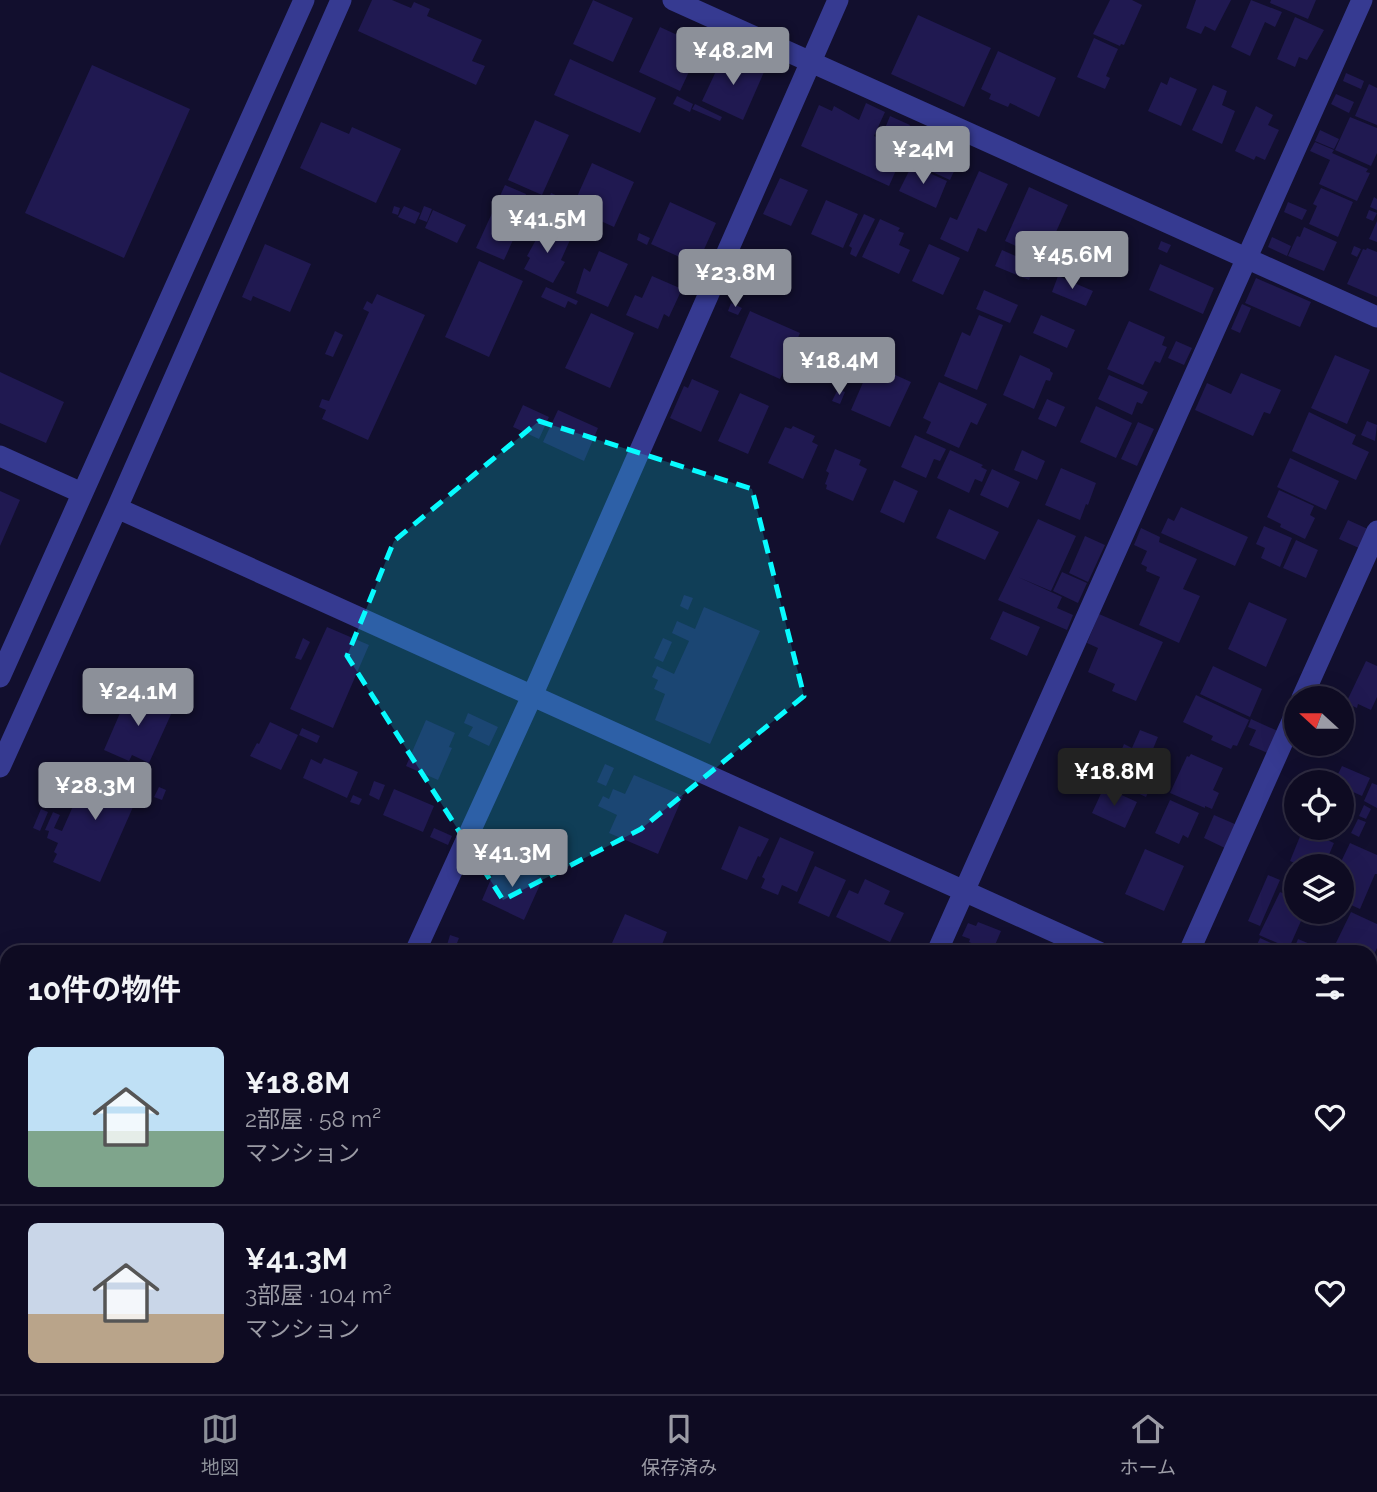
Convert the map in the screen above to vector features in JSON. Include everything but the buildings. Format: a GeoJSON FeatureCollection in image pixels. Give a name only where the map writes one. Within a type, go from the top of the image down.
{"type":"FeatureCollection","features":[{"type":"Feature","properties":{"kind":"street"},"geometry":{"type":"LineString","coordinates":[[0,677],[304,0]]}},
{"type":"Feature","properties":{"kind":"street"},"geometry":{"type":"LineString","coordinates":[[0,767],[341,0]]}},
{"type":"Feature","properties":{"kind":"street"},"geometry":{"type":"LineString","coordinates":[[673,0],[1377,317]]}},
{"type":"Feature","properties":{"kind":"street"},"geometry":{"type":"LineString","coordinates":[[418,945],[532,696],[838,0]]}},
{"type":"Feature","properties":{"kind":"street"},"geometry":{"type":"LineString","coordinates":[[940,945],[1362,0]]}},
{"type":"Feature","properties":{"kind":"street"},"geometry":{"type":"LineString","coordinates":[[0,456],[82,493]]}},
{"type":"Feature","properties":{"kind":"street"},"geometry":{"type":"LineString","coordinates":[[117,508],[1083,945]]}},
{"type":"Feature","properties":{"kind":"street"},"geometry":{"type":"LineString","coordinates":[[1307,686],[1377,531]]}},
{"type":"Feature","properties":{"kind":"street"},"geometry":{"type":"LineString","coordinates":[[1192,945],[1284,739]]}},
{"type":"Feature","properties":{"kind":"highlighted area"},"geometry":{"type":"Polygon","coordinates":[[[539,421],[752,489],[804,696],[641,829],[503,900],[347,656],[394,541],[539,421]]]}}]}
